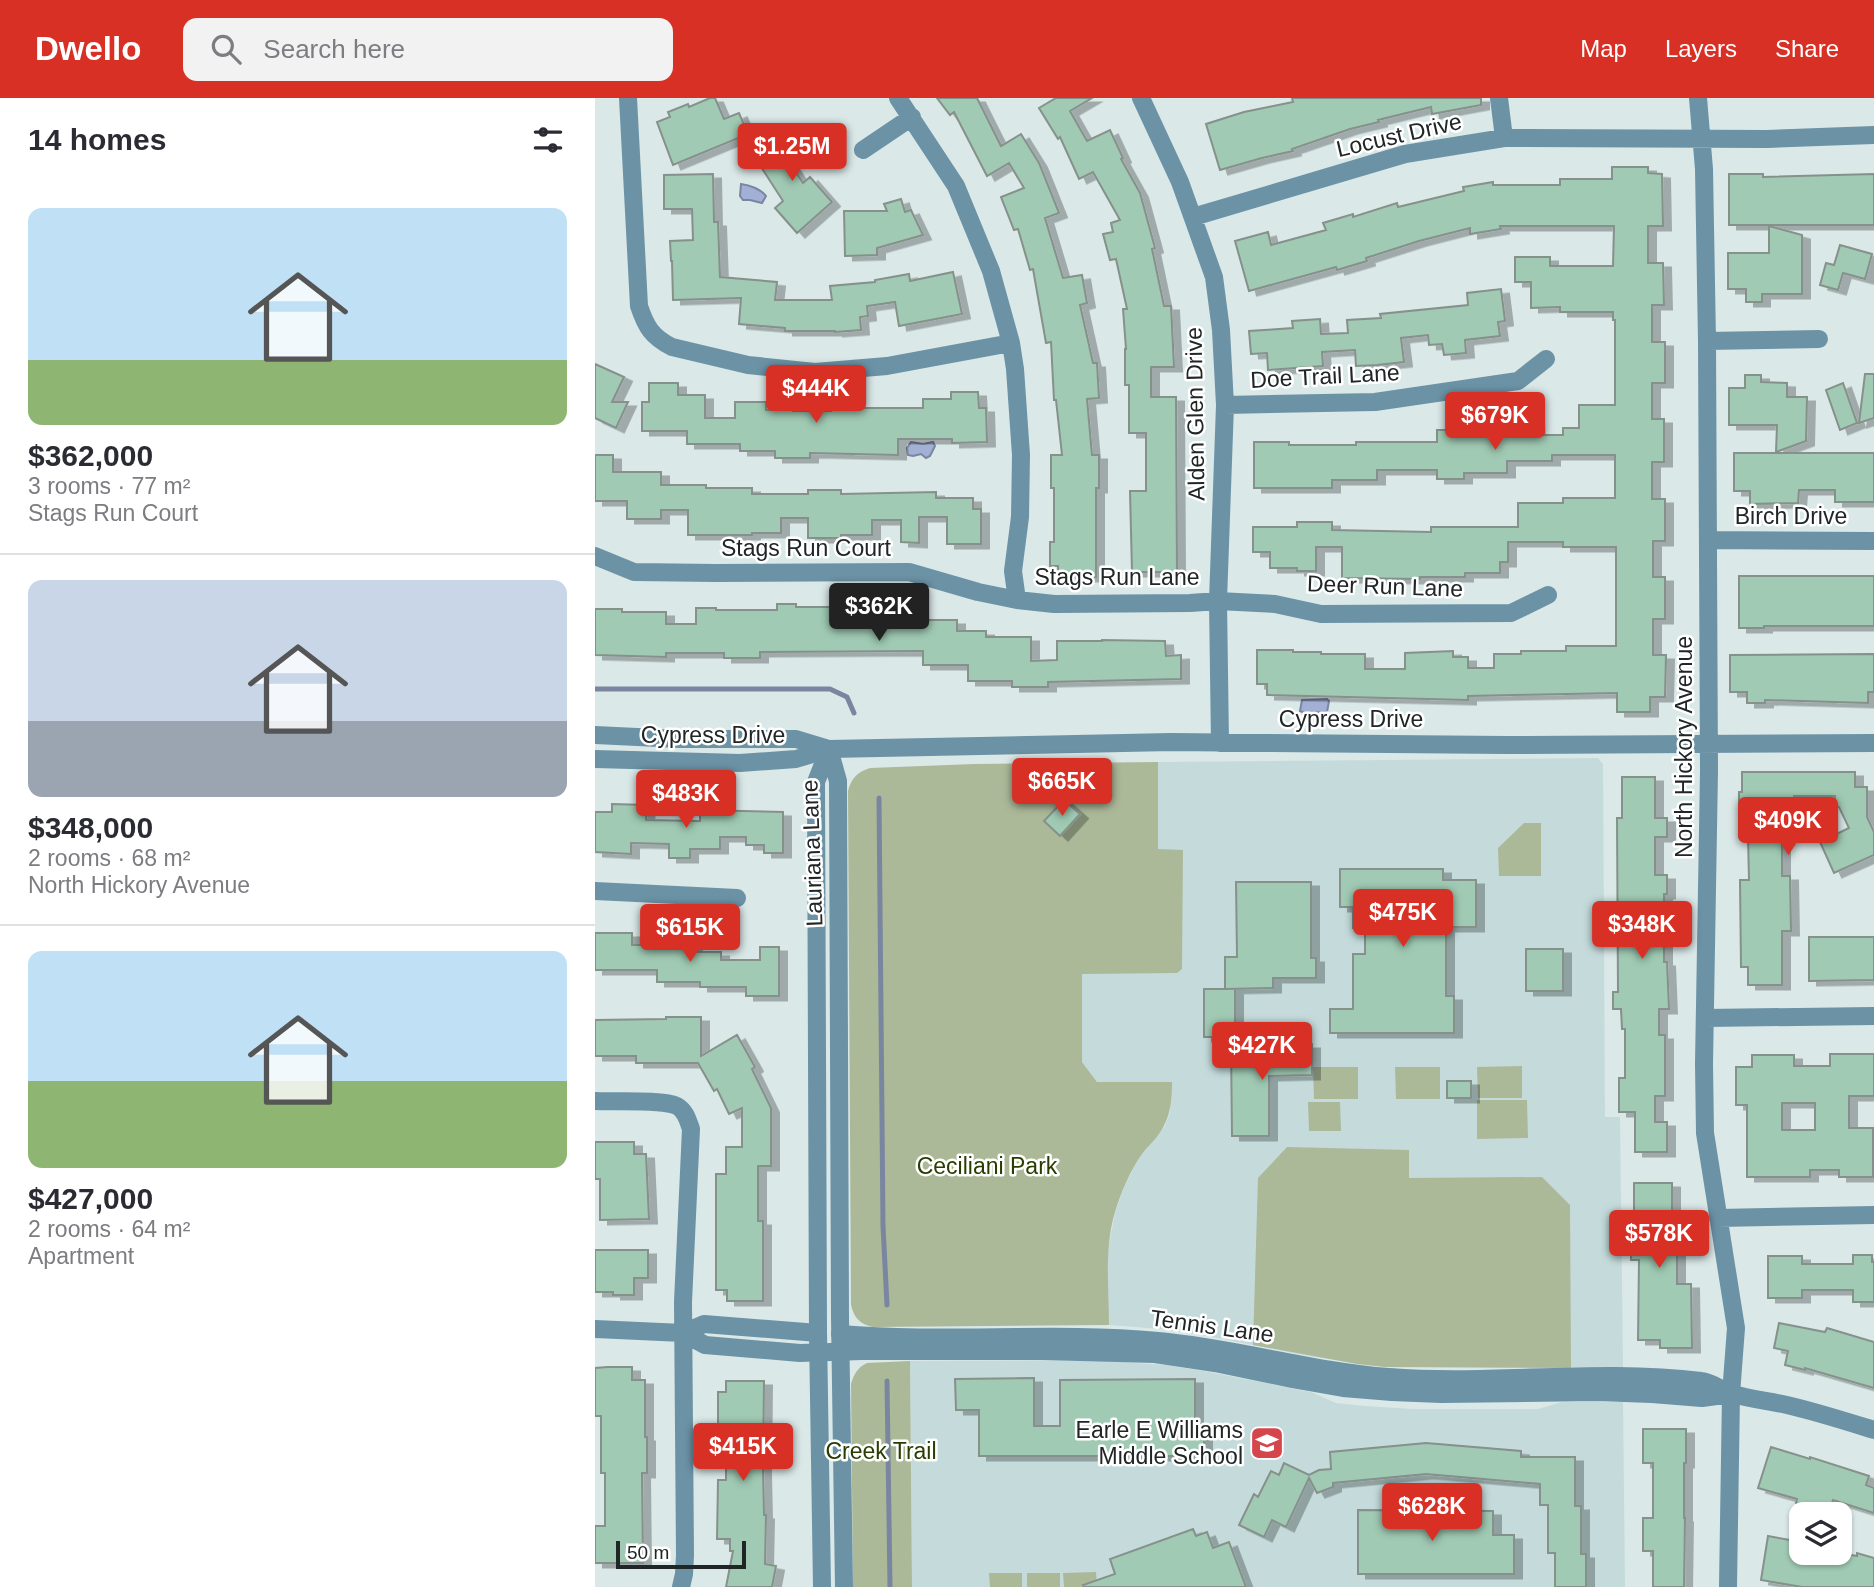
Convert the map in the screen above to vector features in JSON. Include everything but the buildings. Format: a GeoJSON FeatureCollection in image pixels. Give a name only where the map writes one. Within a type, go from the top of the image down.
{"type":"FeatureCollection","features":[{"type":"Feature","properties":{"kind":"street"},"geometry":{"type":"LineString","coordinates":[[628,98],[639,306],[646,327],[662,342],[672,347],[748,365],[815,372],[887,366],[1010,343]]}},
{"type":"Feature","properties":{"kind":"street"},"geometry":{"type":"LineString","coordinates":[[898,98],[956,186],[991,271],[1010,343],[1015,369],[1021,455],[1020,517],[1013,571],[1017,600]]}},
{"type":"Feature","properties":{"kind":"street","name":"Alden Glen Drive"},"geometry":{"type":"LineString","coordinates":[[1142,98],[1180,182],[1214,276],[1221,330],[1225,405],[1218,601],[1220,743]]}},
{"type":"Feature","properties":{"kind":"street"},"geometry":{"type":"LineString","coordinates":[[1499,98],[1504,138]]}},
{"type":"Feature","properties":{"kind":"street","name":"North Hickory Avenue"},"geometry":{"type":"LineString","coordinates":[[1698,98],[1704,169],[1707,341],[1709,743],[1705,1133],[1736,1328],[1731,1394],[1728,1587]]}},
{"type":"Feature","properties":{"kind":"street"},"geometry":{"type":"LineString","coordinates":[[863,150],[912,117]]}},
{"type":"Feature","properties":{"kind":"street","name":"Locust Drive"},"geometry":{"type":"LineString","coordinates":[[1193,217],[1405,154],[1504,138],[1767,139],[1874,135]]}},
{"type":"Feature","properties":{"kind":"street"},"geometry":{"type":"LineString","coordinates":[[1707,341],[1819,340]]}},
{"type":"Feature","properties":{"kind":"street","name":"Doe Trail Lane"},"geometry":{"type":"LineString","coordinates":[[1225,405],[1375,402],[1518,381],[1546,359]]}},
{"type":"Feature","properties":{"kind":"street","name":"Birch Drive"},"geometry":{"type":"LineString","coordinates":[[1708,540],[1874,541]]}},
{"type":"Feature","properties":{"kind":"street","name":"Stags Run Court"},"geometry":{"type":"LineString","coordinates":[[595,556],[634,572],[909,572],[978,593],[1017,600]]}},
{"type":"Feature","properties":{"kind":"street","name":"Deer Run Lane"},"geometry":{"type":"LineString","coordinates":[[1218,601],[1275,604],[1321,614],[1511,613],[1548,595]]}},
{"type":"Feature","properties":{"kind":"street","name":"Stags Run Lane"},"geometry":{"type":"LineString","coordinates":[[1017,600],[1054,604],[1218,601]]}},
{"type":"Feature","properties":{"kind":"street","name":"Cypress Drive"},"geometry":{"type":"LineString","coordinates":[[595,735],[796,738],[829,749]]}},
{"type":"Feature","properties":{"kind":"street","name":"Cypress Drive"},"geometry":{"type":"LineString","coordinates":[[595,759],[740,764],[796,760],[829,749],[1171,742],[1874,743]]}},
{"type":"Feature","properties":{"kind":"street","name":"Lauriana Lane"},"geometry":{"type":"LineString","coordinates":[[822,1587],[818,1352],[816,782],[829,749]]}},
{"type":"Feature","properties":{"kind":"street","name":"Lauriana Lane"},"geometry":{"type":"LineString","coordinates":[[829,749],[838,781],[844,1587]]}},
{"type":"Feature","properties":{"kind":"street"},"geometry":{"type":"LineString","coordinates":[[595,891],[737,898]]}},
{"type":"Feature","properties":{"kind":"street"},"geometry":{"type":"LineString","coordinates":[[1705,1018],[1874,1016]]}},
{"type":"Feature","properties":{"kind":"street"},"geometry":{"type":"LineString","coordinates":[[595,1101],[665,1103],[678,1107],[686,1115],[691,1129],[683,1333],[685,1555],[681,1587]]}},
{"type":"Feature","properties":{"kind":"street"},"geometry":{"type":"LineString","coordinates":[[1718,1218],[1874,1215]]}},
{"type":"Feature","properties":{"kind":"street","name":"Tennis Lane"},"geometry":{"type":"LineString","coordinates":[[595,1329],[683,1333],[704,1324],[818,1333],[841,1343],[1155,1354],[1318,1384],[1392,1392],[1597,1392],[1702,1398],[1731,1394],[1793,1406],[1874,1430]]}},
{"type":"Feature","properties":{"kind":"street","name":"Tennis Lane"},"geometry":{"type":"LineString","coordinates":[[683,1333],[705,1345],[800,1353],[818,1352],[841,1343]]}},
{"type":"Feature","properties":{"kind":"shaded area"},"geometry":{"type":"Polygon","coordinates":[[[1598,758],[1603,764],[1605,1117],[1620,1117],[1623,1368],[1385,1367],[1161,1329],[1109,1325],[1107,1255],[1115,1213],[1135,1165],[1165,1126],[1170,1112],[1171,1082],[1097,1082],[1082,1062],[1082,973],[1177,973],[1182,850],[1158,850],[1158,762],[1598,758]]]}},
{"type":"Feature","properties":{"kind":"shaded area","name":"Earle E Williams Middle School"},"geometry":{"type":"Polygon","coordinates":[[[1091,1360],[1166,1365],[1209,1372],[1311,1392],[1336,1403],[1365,1406],[1412,1409],[1538,1409],[1562,1402],[1623,1402],[1625,1587],[912,1587],[910,1361],[1091,1360]]]}},
{"type":"Feature","properties":{"kind":"green space","name":"Ceciliani Park"},"geometry":{"type":"Polygon","coordinates":[[[1158,762],[1158,849],[1183,850],[1182,969],[1177,973],[1082,974],[1082,1062],[1097,1082],[1172,1082],[1171,1104],[1164,1125],[1134,1167],[1115,1212],[1108,1254],[1109,1325],[873,1327],[865,1324],[858,1320],[851,1305],[848,791],[851,783],[855,776],[870,768],[1158,762]]]}},
{"type":"Feature","properties":{"kind":"green space"},"geometry":{"type":"Polygon","coordinates":[[[1524,823],[1541,823],[1541,876],[1499,876],[1498,848],[1524,823]]]}},
{"type":"Feature","properties":{"kind":"green space"},"geometry":{"type":"Polygon","coordinates":[[[1522,1066],[1522,1098],[1478,1098],[1477,1067],[1522,1066]]]}},
{"type":"Feature","properties":{"kind":"green space"},"geometry":{"type":"Polygon","coordinates":[[[1313,1067],[1358,1067],[1358,1099],[1314,1099],[1313,1067]]]}},
{"type":"Feature","properties":{"kind":"green space"},"geometry":{"type":"Polygon","coordinates":[[[1395,1067],[1440,1067],[1440,1099],[1396,1099],[1395,1067]]]}},
{"type":"Feature","properties":{"kind":"green space"},"geometry":{"type":"Polygon","coordinates":[[[1477,1100],[1527,1100],[1528,1138],[1477,1139],[1477,1100]]]}},
{"type":"Feature","properties":{"kind":"green space"},"geometry":{"type":"Polygon","coordinates":[[[1308,1102],[1340,1102],[1341,1131],[1309,1131],[1308,1102]]]}},
{"type":"Feature","properties":{"kind":"green space"},"geometry":{"type":"Polygon","coordinates":[[[1287,1147],[1409,1150],[1409,1178],[1542,1177],[1570,1205],[1571,1368],[1385,1367],[1253,1345],[1258,1178],[1287,1147]]]}},
{"type":"Feature","properties":{"kind":"green space","name":"Creek Trail"},"geometry":{"type":"Polygon","coordinates":[[[910,1361],[912,1587],[853,1587],[851,1384],[857,1371],[867,1363],[910,1361]]]}},
{"type":"Feature","properties":{"kind":"green space"},"geometry":{"type":"Polygon","coordinates":[[[1096,1572],[1097,1587],[1064,1587],[1063,1573],[1096,1572]]]}},
{"type":"Feature","properties":{"kind":"green space"},"geometry":{"type":"Polygon","coordinates":[[[989,1573],[1022,1573],[1022,1587],[990,1587],[989,1573]]]}},
{"type":"Feature","properties":{"kind":"green space"},"geometry":{"type":"Polygon","coordinates":[[[1027,1573],[1060,1573],[1060,1587],[1027,1587],[1027,1573]]]}},
{"type":"Feature","properties":{"kind":"water"},"geometry":{"type":"Polygon","coordinates":[[[741,184],[764,194],[766,196],[762,203],[743,200],[740,196],[741,184]]]}},
{"type":"Feature","properties":{"kind":"water"},"geometry":{"type":"Polygon","coordinates":[[[911,442],[933,442],[935,446],[926,458],[921,454],[913,456],[908,455],[907,448],[911,442]]]}},
{"type":"Feature","properties":{"kind":"water"},"geometry":{"type":"Polygon","coordinates":[[[1327,699],[1327,712],[1300,711],[1302,700],[1327,699]]]}},
{"type":"Feature","properties":{"kind":"waterway"},"geometry":{"type":"LineString","coordinates":[[595,689],[830,689],[847,697],[854,713]]}},
{"type":"Feature","properties":{"kind":"waterway"},"geometry":{"type":"LineString","coordinates":[[879,798],[883,1226],[887,1305]]}},
{"type":"Feature","properties":{"kind":"waterway"},"geometry":{"type":"LineString","coordinates":[[887,1381],[890,1587]]}},
{"type":"Feature","properties":{"kind":"place","name":"Earle E Williams Middle School"},"geometry":{"type":"Point","coordinates":[1267,1443]}}]}
